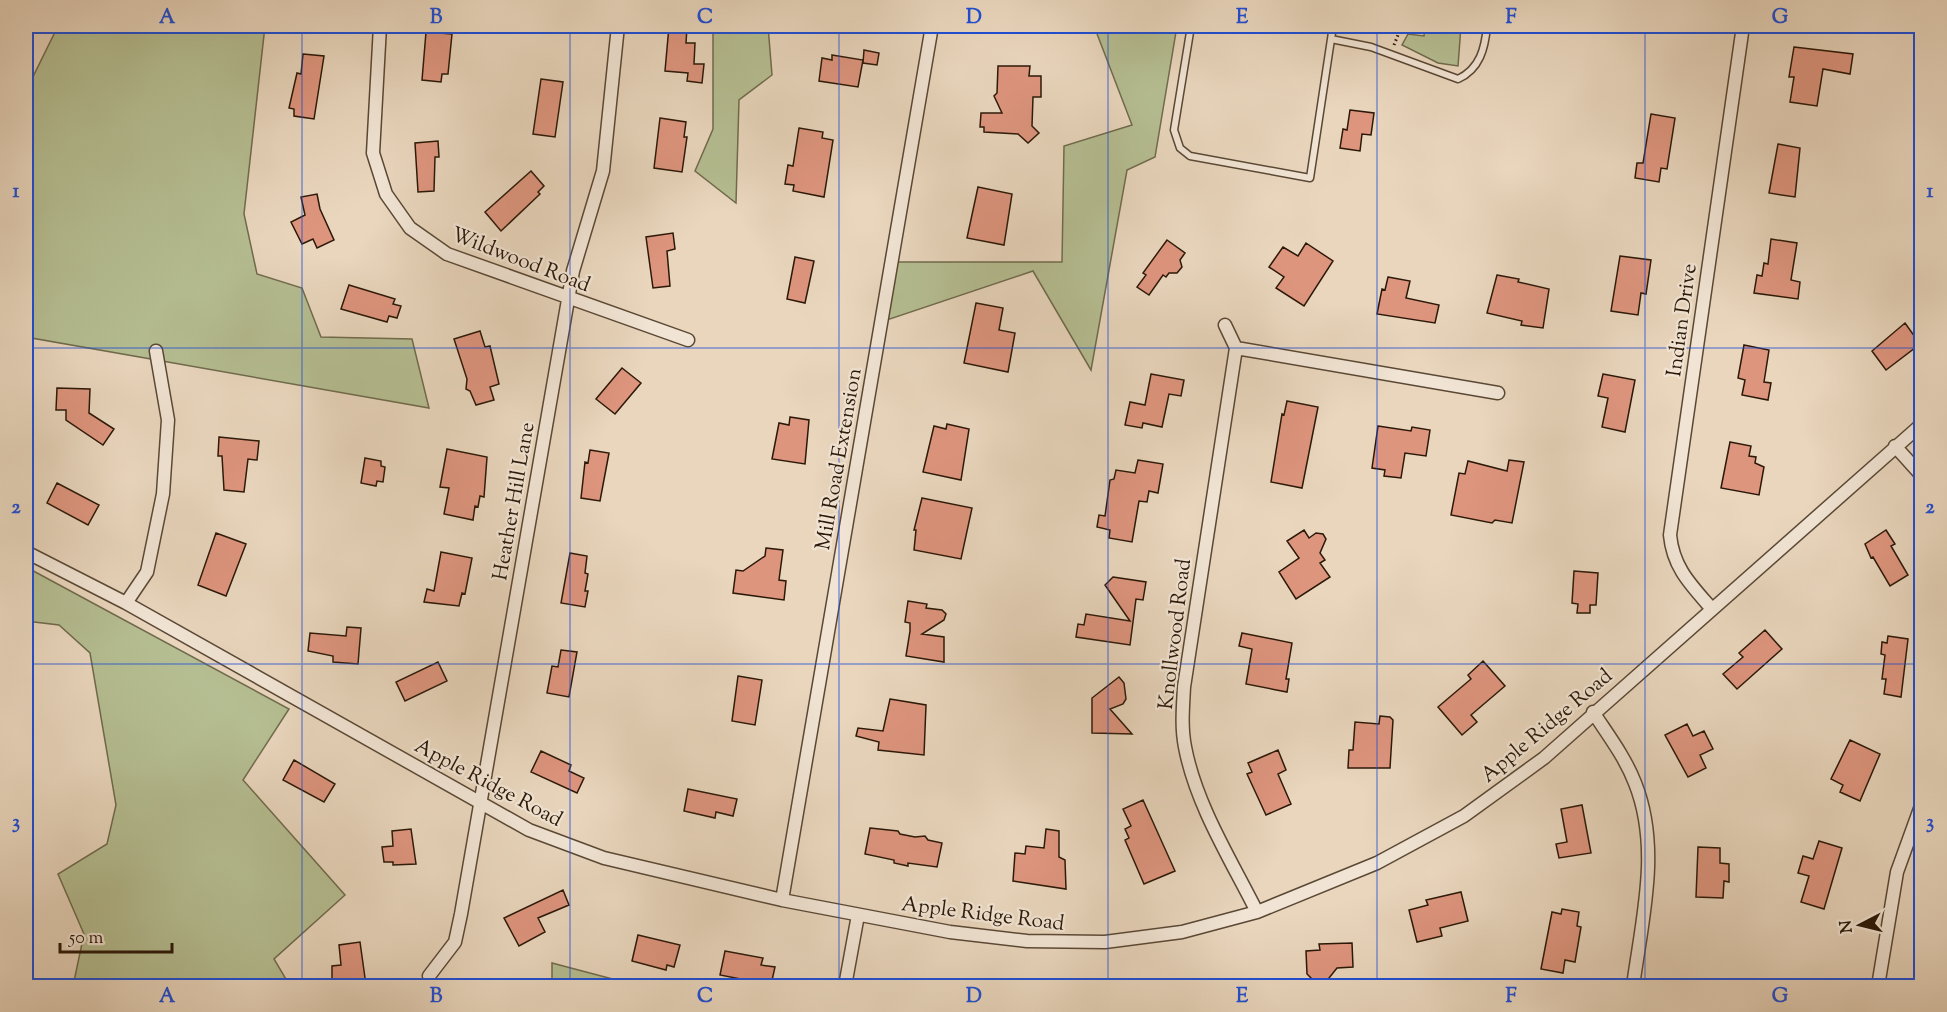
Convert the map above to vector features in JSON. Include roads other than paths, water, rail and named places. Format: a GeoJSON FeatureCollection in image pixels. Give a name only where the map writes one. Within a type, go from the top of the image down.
{"type":"FeatureCollection","features":[{"type":"Feature","properties":{"kind":"street","name":"Wildwood Road"},"geometry":{"type":"LineString","coordinates":[[380,26],[373,153],[378,175],[396,211],[428,243],[447,254],[688,340]]}},
{"type":"Feature","properties":{"kind":"street","name":"Heather Hill Lane"},"geometry":{"type":"LineString","coordinates":[[429,976],[455,942],[573,271],[603,171],[618,26]]}},
{"type":"Feature","properties":{"kind":"street","name":"Mill Road Extension"},"geometry":{"type":"LineString","coordinates":[[782,900],[932,26]]}},
{"type":"Feature","properties":{"kind":"street","name":"Indian Drive"},"geometry":{"type":"LineString","coordinates":[[1711,608],[1680,573],[1671,551],[1670,535],[1743,26]]}},
{"type":"Feature","properties":{"kind":"street"},"geometry":{"type":"LineString","coordinates":[[1225,325],[1236,348],[1498,393]]}},
{"type":"Feature","properties":{"kind":"street","name":"Knollwood Road"},"geometry":{"type":"LineString","coordinates":[[1236,348],[1184,687],[1182,716],[1185,745],[1199,795],[1257,912]]}},
{"type":"Feature","properties":{"kind":"street"},"geometry":{"type":"LineString","coordinates":[[126,603],[147,572],[164,494],[168,420],[156,351]]}},
{"type":"Feature","properties":{"kind":"street","name":"Apple Ridge Road"},"geometry":{"type":"LineString","coordinates":[[26,552],[126,603],[529,830],[604,858],[782,900],[950,932],[1066,943],[1144,939],[1191,930],[1257,912],[1377,863],[1456,821],[1544,758],[1593,712],[1922,424]]}},
{"type":"Feature","properties":{"kind":"street"},"geometry":{"type":"LineString","coordinates":[[1895,446],[1922,476]]}},
{"type":"Feature","properties":{"kind":"street"},"geometry":{"type":"LineString","coordinates":[[1593,712],[1635,783],[1648,835],[1648,883],[1633,987]]}},
{"type":"Feature","properties":{"kind":"street"},"geometry":{"type":"LineString","coordinates":[[1878,987],[1898,872],[1922,803]]}},
{"type":"Feature","properties":{"kind":"street"},"geometry":{"type":"LineString","coordinates":[[845,987],[858,915]]}},
{"type":"Feature","properties":{"kind":"lane"},"geometry":{"type":"LineString","coordinates":[[1191,26],[1174,130],[1180,148],[1190,156],[1310,178],[1333,26]]}},
{"type":"Feature","properties":{"kind":"lane"},"geometry":{"type":"LineString","coordinates":[[1331,39],[1371,47],[1458,79],[1468,75],[1477,64],[1485,47],[1487,26]]}}]}
